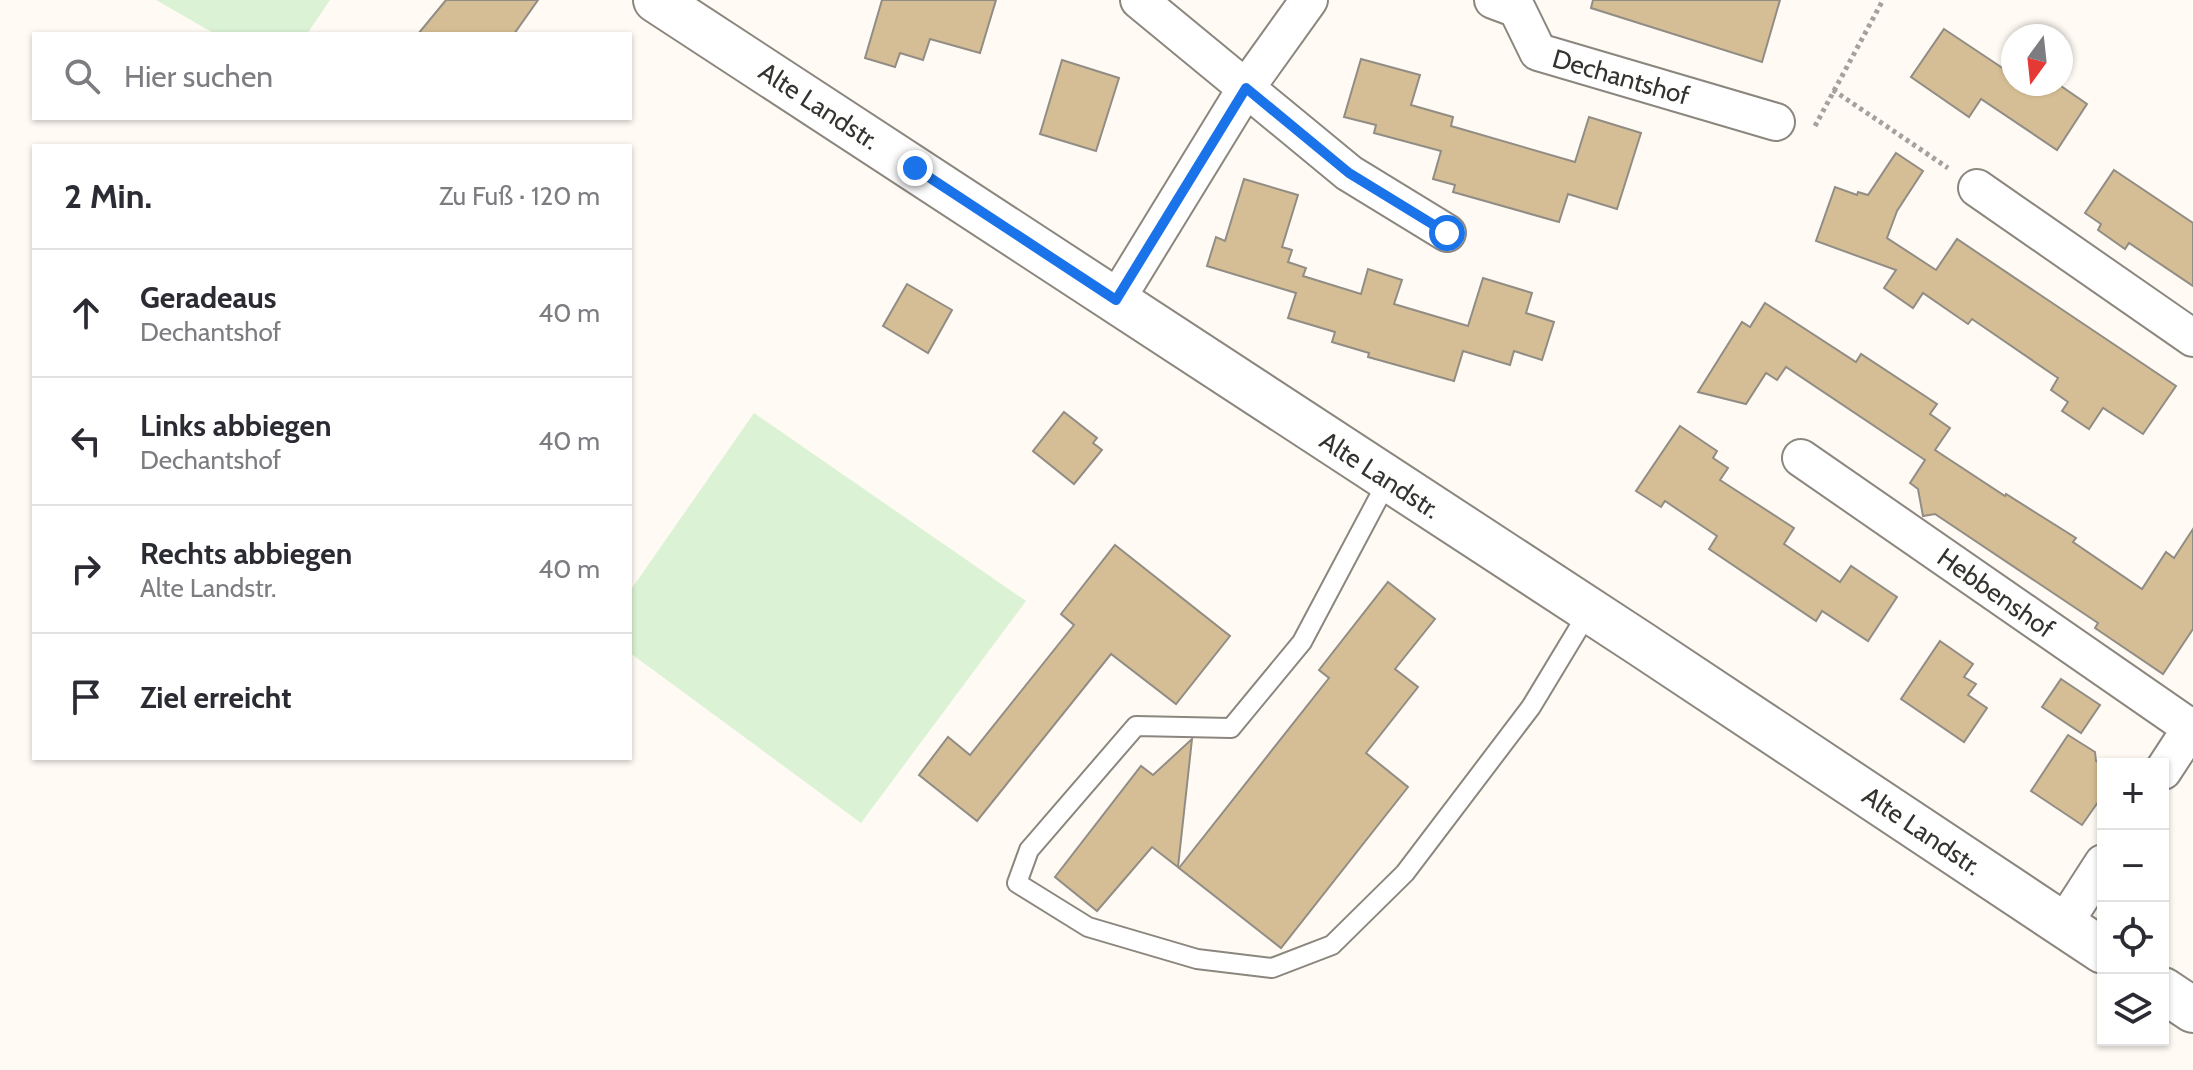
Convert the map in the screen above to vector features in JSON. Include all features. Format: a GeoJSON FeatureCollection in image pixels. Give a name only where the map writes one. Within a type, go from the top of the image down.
{"type":"FeatureCollection","features":[{"type":"Feature","properties":{"kind":"street","name":"Alte Landstr."},"geometry":{"type":"LineString","coordinates":[[656,0],[2097,947]]}},
{"type":"Feature","properties":{"kind":"street"},"geometry":{"type":"LineString","coordinates":[[1139,0],[1349,173],[1447,233]]}},
{"type":"Feature","properties":{"kind":"street"},"geometry":{"type":"LineString","coordinates":[[1116,300],[1246,88],[1309,0]]}},
{"type":"Feature","properties":{"kind":"street","name":"Dechantshof"},"geometry":{"type":"LineString","coordinates":[[1493,0],[1517,9],[1538,52],[1776,122]]}},
{"type":"Feature","properties":{"kind":"street"},"geometry":{"type":"LineString","coordinates":[[1977,188],[2193,338]]}},
{"type":"Feature","properties":{"kind":"street","name":"Hebbenshof"},"geometry":{"type":"LineString","coordinates":[[1801,458],[2192,726],[2169,762]]}},
{"type":"Feature","properties":{"kind":"street"},"geometry":{"type":"LineString","coordinates":[[2063,925],[2097,872]]}},
{"type":"Feature","properties":{"kind":"street"},"geometry":{"type":"LineString","coordinates":[[2169,994],[2193,1010]]}},
{"type":"Feature","properties":{"kind":"lane"},"geometry":{"type":"LineString","coordinates":[[1388,480],[1302,642],[1231,728],[1136,726],[1029,850],[1017,883],[1088,927],[1197,959],[1272,968],[1332,945],[1405,873],[1531,707],[1589,611]]}},
{"type":"Feature","properties":{"kind":"path"},"geometry":{"type":"LineString","coordinates":[[1776,122],[1801,128],[1815,126],[1883,0]]}},
{"type":"Feature","properties":{"kind":"path"},"geometry":{"type":"LineString","coordinates":[[1833,90],[1977,188]]}},
{"type":"Feature","properties":{"kind":"green space"},"geometry":{"type":"Polygon","coordinates":[[[156,0],[330,0],[308,32],[212,32],[156,0]]]}},
{"type":"Feature","properties":{"kind":"green space"},"geometry":{"type":"Polygon","coordinates":[[[754,413],[1026,601],[861,823],[632,654],[632,588],[754,413]]]}},
{"type":"Feature","properties":{"kind":"building"},"geometry":{"type":"Polygon","coordinates":[[[446,0],[538,0],[515,32],[420,32],[446,0]]]}},
{"type":"Feature","properties":{"kind":"building"},"geometry":{"type":"Polygon","coordinates":[[[882,0],[996,0],[980,53],[930,39],[923,60],[900,53],[895,67],[865,58],[882,0]]]}},
{"type":"Feature","properties":{"kind":"building"},"geometry":{"type":"Polygon","coordinates":[[[1593,0],[1780,0],[1762,62],[1591,8],[1593,0]]]}},
{"type":"Feature","properties":{"kind":"building"},"geometry":{"type":"Polygon","coordinates":[[[1944,29],[2001,67],[2001,96],[2073,94],[2087,104],[2057,150],[1981,99],[1969,117],[1911,77],[1944,29]]]}},
{"type":"Feature","properties":{"kind":"building"},"geometry":{"type":"Polygon","coordinates":[[[1361,59],[1420,75],[1411,105],[1453,117],[1451,126],[1575,162],[1589,117],[1641,133],[1617,209],[1568,194],[1559,222],[1453,192],[1455,185],[1433,179],[1441,151],[1374,133],[1376,125],[1344,117],[1361,59]]]}},
{"type":"Feature","properties":{"kind":"building"},"geometry":{"type":"Polygon","coordinates":[[[1062,60],[1119,78],[1096,151],[1040,134],[1062,60]]]}},
{"type":"Feature","properties":{"kind":"building"},"geometry":{"type":"Polygon","coordinates":[[[1896,153],[1923,171],[1897,211],[1887,238],[1936,270],[1957,239],[2176,386],[2143,434],[2103,408],[2089,429],[2062,411],[2068,402],[2051,390],[2058,378],[1972,319],[1968,324],[1923,293],[1913,308],[1884,288],[1896,270],[1816,241],[1835,187],[1857,195],[1858,192],[1868,195],[1896,153]]]}},
{"type":"Feature","properties":{"kind":"building"},"geometry":{"type":"Polygon","coordinates":[[[2114,170],[2193,223],[2193,286],[2129,243],[2125,249],[2098,230],[2101,224],[2085,213],[2114,170]]]}},
{"type":"Feature","properties":{"kind":"building"},"geometry":{"type":"Polygon","coordinates":[[[1244,179],[1298,195],[1282,247],[1292,250],[1288,262],[1306,268],[1303,276],[1361,294],[1368,269],[1402,280],[1394,304],[1468,326],[1483,278],[1532,293],[1526,313],[1554,322],[1542,360],[1514,351],[1510,365],[1463,351],[1454,381],[1368,357],[1369,353],[1332,342],[1335,332],[1288,318],[1296,293],[1207,266],[1216,237],[1225,241],[1244,179]]]}},
{"type":"Feature","properties":{"kind":"building"},"geometry":{"type":"Polygon","coordinates":[[[907,284],[952,310],[928,353],[883,326],[907,284]]]}},
{"type":"Feature","properties":{"kind":"building"},"geometry":{"type":"Polygon","coordinates":[[[1765,303],[1856,362],[1861,354],[1937,404],[1930,414],[1950,428],[1935,450],[2076,538],[2073,542],[2142,589],[2166,552],[2174,558],[2193,529],[2193,629],[2163,674],[2095,628],[2098,623],[1935,514],[1923,516],[1918,489],[1910,483],[1925,460],[1786,367],[1777,380],[1766,373],[1746,404],[1698,392],[1742,322],[1750,327],[1765,303]]]}},
{"type":"Feature","properties":{"kind":"building"},"geometry":{"type":"Polygon","coordinates":[[[1064,412],[1097,438],[1093,443],[1102,450],[1074,484],[1033,451],[1064,412]]]}},
{"type":"Feature","properties":{"kind":"building"},"geometry":{"type":"Polygon","coordinates":[[[1680,426],[1717,451],[1713,458],[1728,468],[1720,480],[1794,528],[1784,544],[1840,582],[1851,566],[1897,597],[1868,641],[1822,611],[1816,621],[1709,549],[1717,536],[1665,501],[1661,507],[1636,491],[1680,426]]]}},
{"type":"Feature","properties":{"kind":"building"},"geometry":{"type":"Polygon","coordinates":[[[1115,545],[1230,636],[1176,704],[1111,654],[977,821],[919,775],[948,737],[970,755],[1074,625],[1061,614],[1115,545]]]}},
{"type":"Feature","properties":{"kind":"building"},"geometry":{"type":"Polygon","coordinates":[[[1388,582],[1435,619],[1395,669],[1418,687],[1366,753],[1408,787],[1281,948],[1179,868],[1329,678],[1319,670],[1388,582]]]}},
{"type":"Feature","properties":{"kind":"building"},"geometry":{"type":"Polygon","coordinates":[[[1940,641],[1973,664],[1964,677],[1976,684],[1968,695],[1987,708],[1964,742],[1901,699],[1940,641]]]}},
{"type":"Feature","properties":{"kind":"building"},"geometry":{"type":"Polygon","coordinates":[[[2061,679],[2100,705],[2081,733],[2042,707],[2061,679]]]}},
{"type":"Feature","properties":{"kind":"building"},"geometry":{"type":"Polygon","coordinates":[[[2068,735],[2095,752],[2097,804],[2082,825],[2031,791],[2068,735]]]}},
{"type":"Feature","properties":{"kind":"building"},"geometry":{"type":"Polygon","coordinates":[[[1192,739],[1178,867],[1152,847],[1097,911],[1055,877],[1141,766],[1153,775],[1192,739]]]}},
{"type":"Feature","properties":{"kind":"route"},"geometry":{"type":"LineString","coordinates":[[915,168],[1116,300],[1246,88],[1349,173],[1447,233]]}}]}
